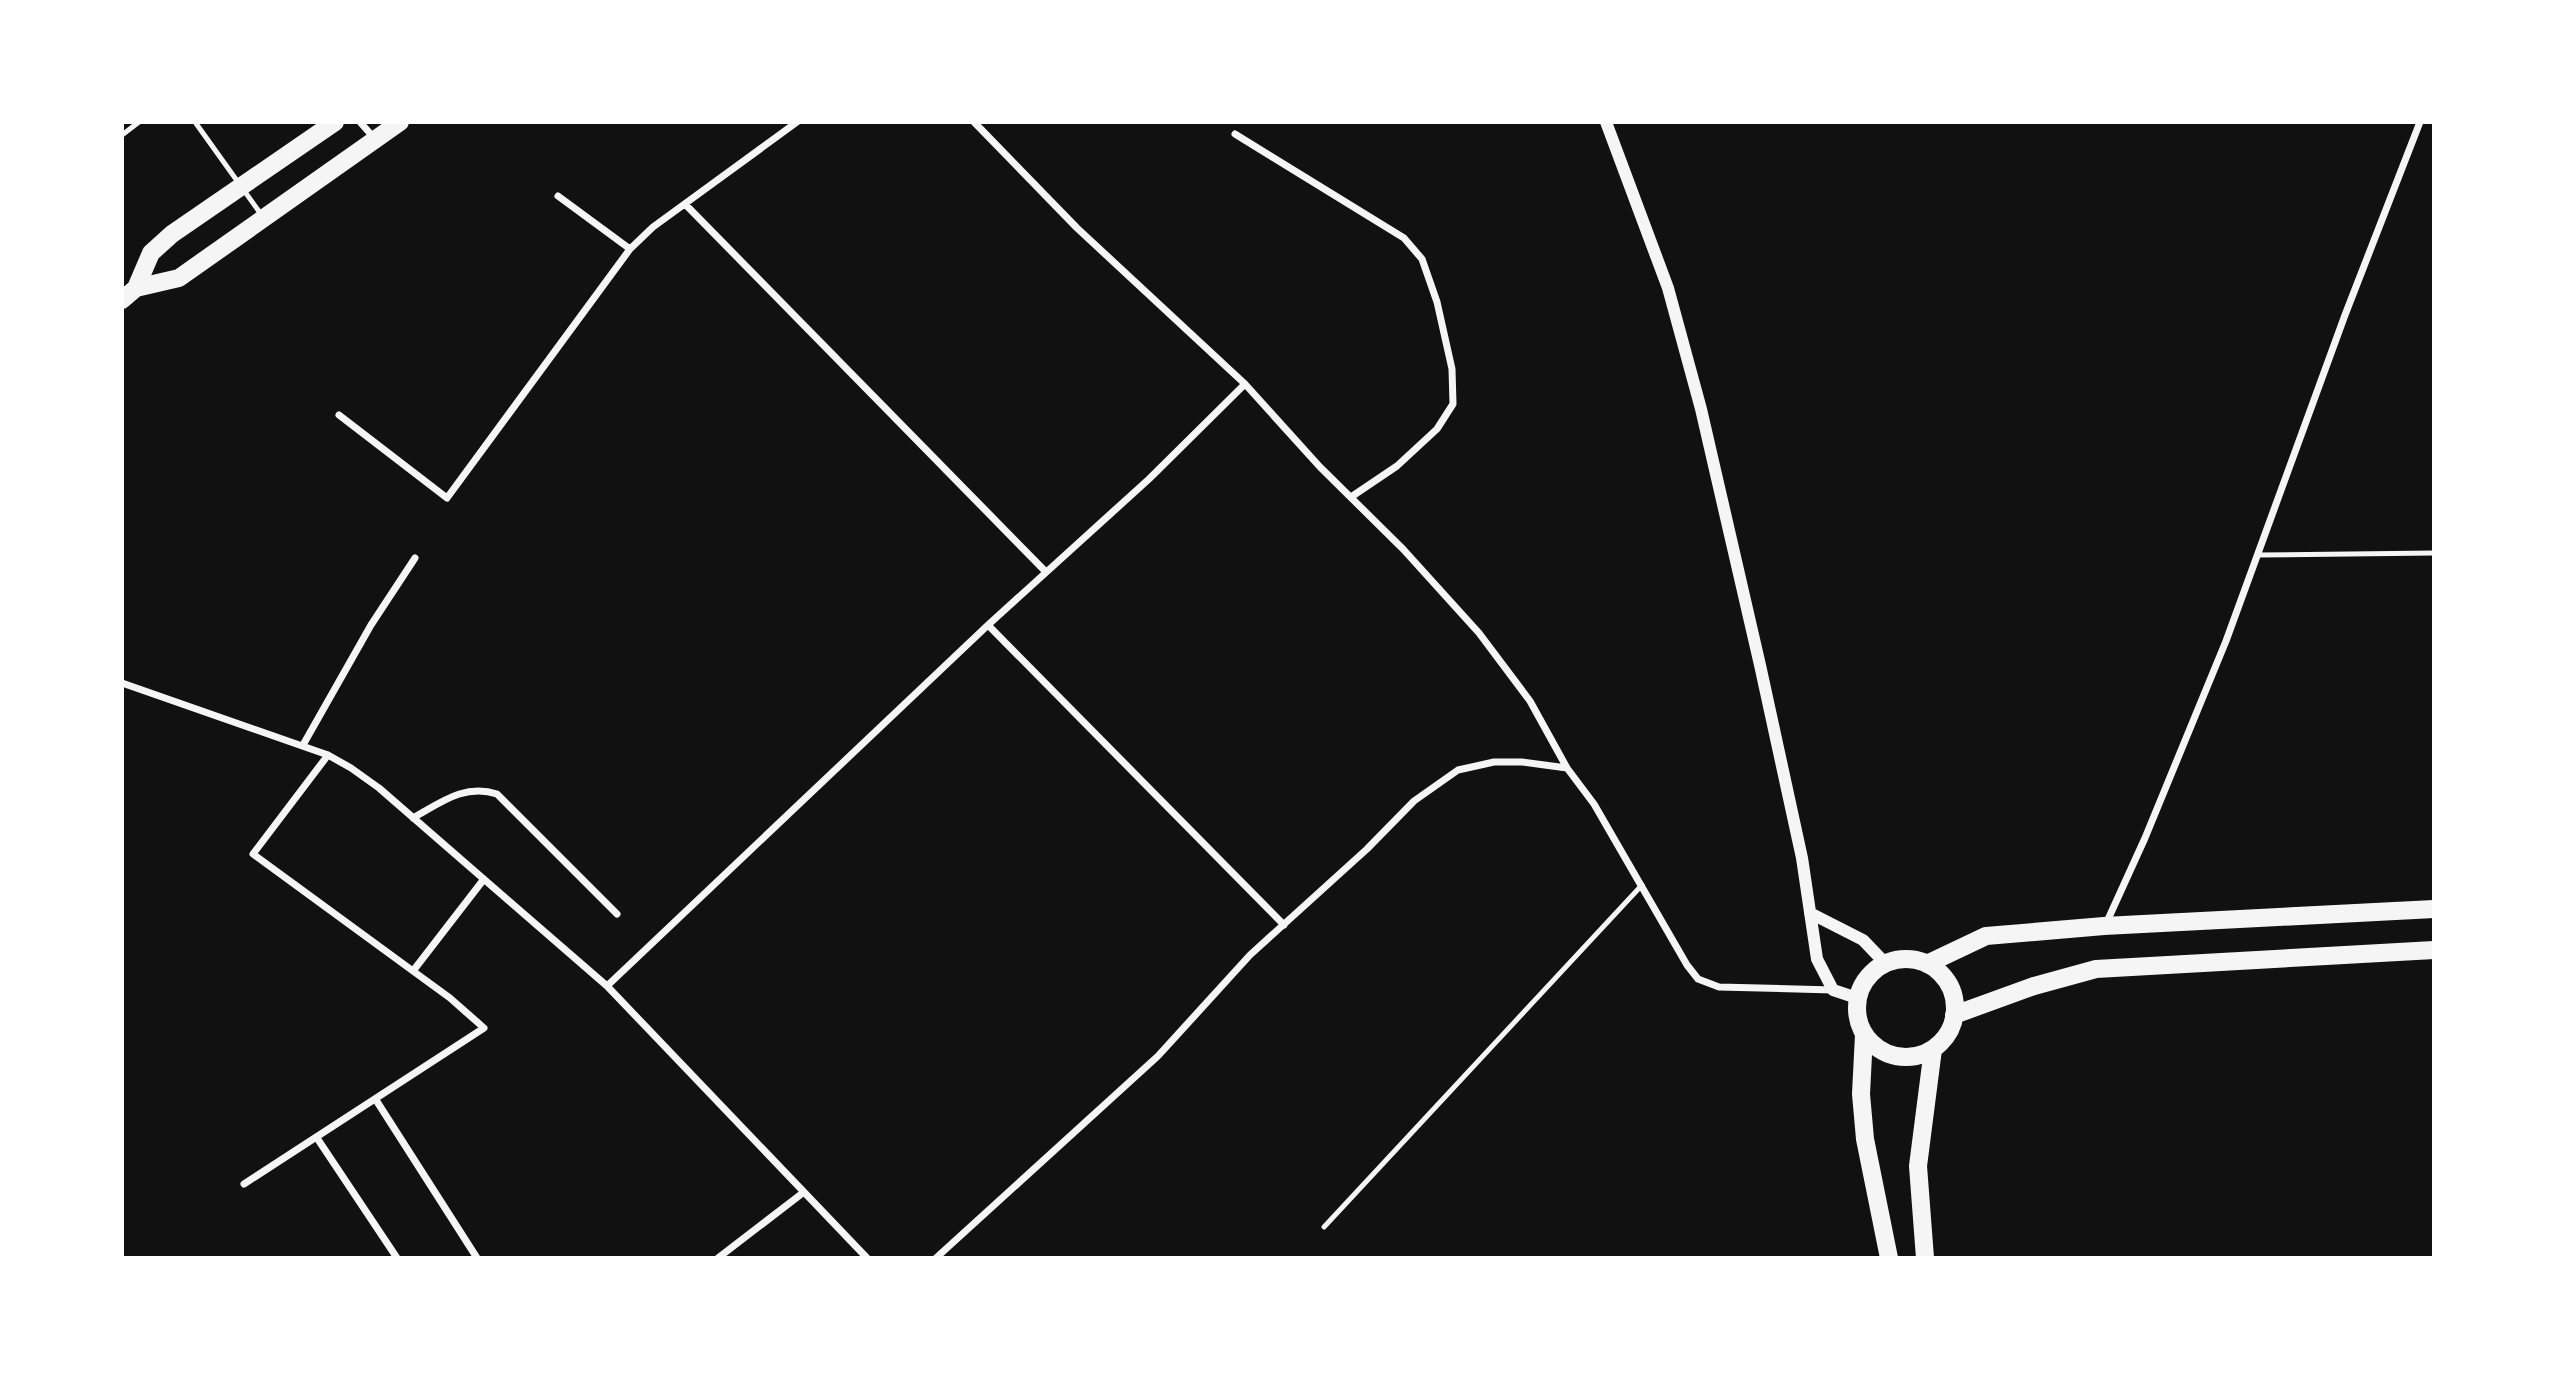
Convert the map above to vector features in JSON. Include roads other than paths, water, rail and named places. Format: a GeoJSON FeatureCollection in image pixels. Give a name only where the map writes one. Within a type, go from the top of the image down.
{"type":"FeatureCollection","features":[{"type":"Feature","properties":{"kind":"main road"},"geometry":{"type":"LineString","coordinates":[[129,294],[151,253],[172,234],[335,122]]}},
{"type":"Feature","properties":{"kind":"main road"},"geometry":{"type":"LineString","coordinates":[[129,294],[179,278],[400,122]]}},
{"type":"Feature","properties":{"kind":"main road"},"geometry":{"type":"LineString","coordinates":[[1927,964],[1986,936],[2105,926],[2434,909]]}},
{"type":"Feature","properties":{"kind":"main road"},"geometry":{"type":"LineString","coordinates":[[1954,1015],[2034,986],[2096,969],[2434,950]]}},
{"type":"Feature","properties":{"kind":"main road"},"geometry":{"type":"LineString","coordinates":[[1913,959],[1927,964],[1943,976],[1949,985],[1955,1005],[1950,1028],[1943,1040],[1919,1056],[1888,1055],[1875,1047],[1864,1035],[1859,1024],[1857,998],[1872,972],[1885,963],[1913,959]]}},
{"type":"Feature","properties":{"kind":"main road"},"geometry":{"type":"LineString","coordinates":[[1864,1035],[1861,1094],[1866,1139],[1889,1258]]}},
{"type":"Feature","properties":{"kind":"main road"},"geometry":{"type":"LineString","coordinates":[[1925,1258],[1918,1166],[1933,1049]]}},
{"type":"Feature","properties":{"kind":"street"},"geometry":{"type":"LineString","coordinates":[[360,122],[376,139]]}},
{"type":"Feature","properties":{"kind":"street"},"geometry":{"type":"LineString","coordinates":[[339,415],[447,498],[630,249],[653,227],[797,122]]}},
{"type":"Feature","properties":{"kind":"street"},"geometry":{"type":"LineString","coordinates":[[974,122],[1077,228],[1245,384],[1403,549],[1479,633],[1530,701],[1567,768],[1594,804],[1687,965],[1698,979],[1719,987],[1833,990],[1857,998]]}},
{"type":"Feature","properties":{"kind":"street"},"geometry":{"type":"LineString","coordinates":[[1606,122],[1668,288],[1701,410],[1802,858],[1817,959],[1833,990]]}},
{"type":"Feature","properties":{"kind":"street"},"geometry":{"type":"LineString","coordinates":[[2105,926],[2150,826],[2226,642],[2345,315],[2420,122]]}},
{"type":"Feature","properties":{"kind":"street"},"geometry":{"type":"LineString","coordinates":[[1235,134],[1404,238],[1422,259],[1437,302],[1452,369],[1453,404],[1437,429],[1397,466],[1351,497]]}},
{"type":"Feature","properties":{"kind":"street"},"geometry":{"type":"LineString","coordinates":[[558,196],[630,249]]}},
{"type":"Feature","properties":{"kind":"street"},"geometry":{"type":"LineString","coordinates":[[685,204],[1046,572]]}},
{"type":"Feature","properties":{"kind":"street"},"geometry":{"type":"LineString","coordinates":[[607,986],[988,625],[1149,479],[1245,384]]}},
{"type":"Feature","properties":{"kind":"street"},"geometry":{"type":"LineString","coordinates":[[303,745],[371,625],[415,558]]}},
{"type":"Feature","properties":{"kind":"street"},"geometry":{"type":"LineString","coordinates":[[988,625],[1283,925]]}},
{"type":"Feature","properties":{"kind":"street"},"geometry":{"type":"LineString","coordinates":[[122,683],[303,745],[328,755],[370,781],[607,986],[867,1258]]}},
{"type":"Feature","properties":{"kind":"street"},"geometry":{"type":"LineString","coordinates":[[244,1184],[484,1028],[450,998],[253,854],[328,755]]}},
{"type":"Feature","properties":{"kind":"street"},"geometry":{"type":"LineString","coordinates":[[936,1258],[1158,1056],[1250,956],[1367,849],[1413,802],[1458,770],[1494,762],[1522,762],[1567,768]]}},
{"type":"Feature","properties":{"kind":"street"},"geometry":{"type":"LineString","coordinates":[[413,818],[455,794],[470,790],[485,790],[497,794],[617,914]]}},
{"type":"Feature","properties":{"kind":"street"},"geometry":{"type":"LineString","coordinates":[[413,971],[484,879]]}},
{"type":"Feature","properties":{"kind":"street"},"geometry":{"type":"LineString","coordinates":[[1810,913],[1863,940],[1885,963]]}},
{"type":"Feature","properties":{"kind":"street"},"geometry":{"type":"LineString","coordinates":[[376,1100],[477,1258]]}},
{"type":"Feature","properties":{"kind":"street"},"geometry":{"type":"LineString","coordinates":[[317,1138],[397,1258]]}},
{"type":"Feature","properties":{"kind":"street"},"geometry":{"type":"LineString","coordinates":[[718,1258],[804,1192]]}},
{"type":"Feature","properties":{"kind":"lane"},"geometry":{"type":"LineString","coordinates":[[122,135],[139,122]]}},
{"type":"Feature","properties":{"kind":"lane"},"geometry":{"type":"LineString","coordinates":[[195,122],[264,218]]}},
{"type":"Feature","properties":{"kind":"lane"},"geometry":{"type":"LineString","coordinates":[[2257,555],[2434,553]]}},
{"type":"Feature","properties":{"kind":"lane"},"geometry":{"type":"LineString","coordinates":[[1324,1227],[1642,885]]}}]}
